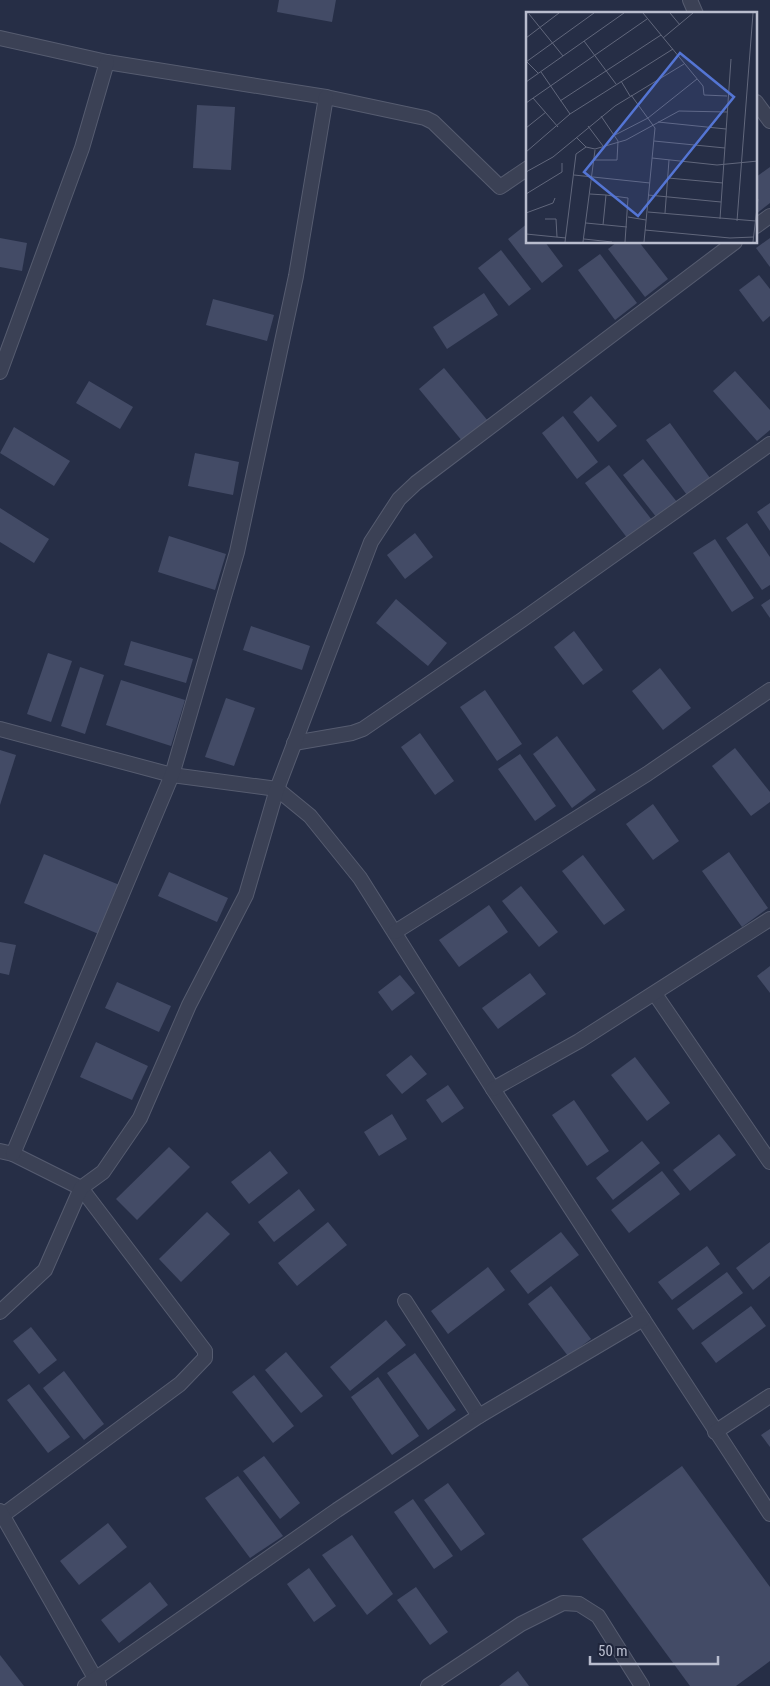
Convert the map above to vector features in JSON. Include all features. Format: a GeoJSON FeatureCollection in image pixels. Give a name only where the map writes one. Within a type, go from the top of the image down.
{"type":"FeatureCollection","features":[{"type":"Feature","properties":{"kind":"street"},"geometry":{"type":"LineString","coordinates":[[690,0],[695,12]]}},
{"type":"Feature","properties":{"kind":"street"},"geometry":{"type":"LineString","coordinates":[[0,38],[107,62],[326,97],[424,118],[433,122],[500,187],[526,169]]}},
{"type":"Feature","properties":{"kind":"street"},"geometry":{"type":"LineString","coordinates":[[0,372],[82,148],[107,62]]}},
{"type":"Feature","properties":{"kind":"street"},"geometry":{"type":"LineString","coordinates":[[326,97],[296,276],[237,552],[172,775],[7,1152],[81,1188],[205,1351],[205,1358],[180,1384],[1,1513],[93,1684],[338,1510],[479,1416],[643,1319]]}},
{"type":"Feature","properties":{"kind":"street"},"geometry":{"type":"LineString","coordinates":[[758,105],[770,121]]}},
{"type":"Feature","properties":{"kind":"street"},"geometry":{"type":"LineString","coordinates":[[758,225],[770,216]]}},
{"type":"Feature","properties":{"kind":"street"},"geometry":{"type":"LineString","coordinates":[[0,1312],[46,1270],[81,1188],[103,1172],[140,1118],[189,1005],[246,895],[294,743],[371,542],[399,499],[424,477],[732,244]]}},
{"type":"Feature","properties":{"kind":"street"},"geometry":{"type":"LineString","coordinates":[[294,743],[352,733],[363,729],[522,620],[770,444]]}},
{"type":"Feature","properties":{"kind":"street"},"geometry":{"type":"LineString","coordinates":[[396,932],[647,774],[770,690]]}},
{"type":"Feature","properties":{"kind":"street"},"geometry":{"type":"LineString","coordinates":[[0,729],[172,775],[278,789],[310,816],[360,878],[396,932],[493,1088],[714,1432],[770,1514]]}},
{"type":"Feature","properties":{"kind":"street"},"geometry":{"type":"LineString","coordinates":[[493,1088],[579,1041],[770,919]]}},
{"type":"Feature","properties":{"kind":"street"},"geometry":{"type":"LineString","coordinates":[[654,994],[769,1157]]}},
{"type":"Feature","properties":{"kind":"street"},"geometry":{"type":"LineString","coordinates":[[405,1301],[479,1416]]}},
{"type":"Feature","properties":{"kind":"street"},"geometry":{"type":"LineString","coordinates":[[714,1432],[770,1396]]}},
{"type":"Feature","properties":{"kind":"street"},"geometry":{"type":"LineString","coordinates":[[428,1686],[521,1624],[563,1602],[579,1604],[598,1616],[642,1686]]}},
{"type":"Feature","properties":{"kind":"building"},"geometry":{"type":"Polygon","coordinates":[[[279,0],[336,0],[332,22],[277,12],[279,0]]]}},
{"type":"Feature","properties":{"kind":"building"},"geometry":{"type":"Polygon","coordinates":[[[197,105],[235,107],[231,170],[193,168],[197,105]]]}},
{"type":"Feature","properties":{"kind":"building"},"geometry":{"type":"Polygon","coordinates":[[[770,167],[770,203],[758,212],[758,176],[770,167]]]}},
{"type":"Feature","properties":{"kind":"building"},"geometry":{"type":"Polygon","coordinates":[[[526,225],[526,244],[546,244],[563,266],[542,283],[508,239],[526,225]]]}},
{"type":"Feature","properties":{"kind":"building"},"geometry":{"type":"Polygon","coordinates":[[[0,238],[27,243],[22,271],[0,267],[0,238]]]}},
{"type":"Feature","properties":{"kind":"building"},"geometry":{"type":"Polygon","coordinates":[[[770,238],[770,267],[756,248],[770,238]]]}},
{"type":"Feature","properties":{"kind":"building"},"geometry":{"type":"Polygon","coordinates":[[[614,244],[641,244],[668,279],[645,297],[608,249],[614,244]]]}},
{"type":"Feature","properties":{"kind":"building"},"geometry":{"type":"Polygon","coordinates":[[[501,250],[531,289],[509,306],[478,268],[501,250]]]}},
{"type":"Feature","properties":{"kind":"building"},"geometry":{"type":"Polygon","coordinates":[[[600,254],[637,303],[615,320],[578,270],[600,254]]]}},
{"type":"Feature","properties":{"kind":"building"},"geometry":{"type":"Polygon","coordinates":[[[759,275],[770,289],[770,316],[763,322],[739,290],[759,275]]]}},
{"type":"Feature","properties":{"kind":"building"},"geometry":{"type":"Polygon","coordinates":[[[484,293],[498,315],[447,349],[433,327],[484,293]]]}},
{"type":"Feature","properties":{"kind":"building"},"geometry":{"type":"Polygon","coordinates":[[[213,299],[274,315],[267,341],[206,325],[213,299]]]}},
{"type":"Feature","properties":{"kind":"building"},"geometry":{"type":"Polygon","coordinates":[[[444,368],[488,421],[463,442],[419,389],[444,368]]]}},
{"type":"Feature","properties":{"kind":"building"},"geometry":{"type":"Polygon","coordinates":[[[735,371],[770,410],[770,430],[757,441],[713,391],[735,371]]]}},
{"type":"Feature","properties":{"kind":"building"},"geometry":{"type":"Polygon","coordinates":[[[89,381],[133,407],[120,429],[76,403],[89,381]]]}},
{"type":"Feature","properties":{"kind":"building"},"geometry":{"type":"Polygon","coordinates":[[[591,396],[617,426],[598,442],[573,412],[591,396]]]}},
{"type":"Feature","properties":{"kind":"building"},"geometry":{"type":"Polygon","coordinates":[[[563,416],[598,462],[577,479],[542,433],[563,416]]]}},
{"type":"Feature","properties":{"kind":"building"},"geometry":{"type":"Polygon","coordinates":[[[670,423],[710,478],[687,495],[646,440],[670,423]]]}},
{"type":"Feature","properties":{"kind":"building"},"geometry":{"type":"Polygon","coordinates":[[[14,427],[70,461],[54,486],[0,453],[14,427]]]}},
{"type":"Feature","properties":{"kind":"building"},"geometry":{"type":"Polygon","coordinates":[[[195,453],[239,462],[233,495],[188,486],[195,453]]]}},
{"type":"Feature","properties":{"kind":"building"},"geometry":{"type":"Polygon","coordinates":[[[643,459],[677,502],[657,518],[623,475],[643,459]]]}},
{"type":"Feature","properties":{"kind":"building"},"geometry":{"type":"Polygon","coordinates":[[[609,465],[652,520],[628,539],[585,483],[609,465]]]}},
{"type":"Feature","properties":{"kind":"building"},"geometry":{"type":"Polygon","coordinates":[[[770,503],[770,531],[757,512],[770,503]]]}},
{"type":"Feature","properties":{"kind":"building"},"geometry":{"type":"Polygon","coordinates":[[[0,508],[49,539],[34,563],[0,542],[0,508]]]}},
{"type":"Feature","properties":{"kind":"building"},"geometry":{"type":"Polygon","coordinates":[[[747,523],[770,557],[770,585],[762,590],[726,538],[747,523]]]}},
{"type":"Feature","properties":{"kind":"building"},"geometry":{"type":"Polygon","coordinates":[[[415,533],[433,557],[405,579],[387,555],[415,533]]]}},
{"type":"Feature","properties":{"kind":"building"},"geometry":{"type":"Polygon","coordinates":[[[169,536],[226,554],[215,590],[158,572],[169,536]]]}},
{"type":"Feature","properties":{"kind":"building"},"geometry":{"type":"Polygon","coordinates":[[[715,539],[754,598],[732,612],[693,553],[715,539]]]}},
{"type":"Feature","properties":{"kind":"building"},"geometry":{"type":"Polygon","coordinates":[[[396,599],[447,643],[428,666],[376,623],[396,599]]]}},
{"type":"Feature","properties":{"kind":"building"},"geometry":{"type":"Polygon","coordinates":[[[770,599],[770,618],[761,605],[770,599]]]}},
{"type":"Feature","properties":{"kind":"building"},"geometry":{"type":"Polygon","coordinates":[[[251,626],[310,646],[302,670],[243,650],[251,626]]]}},
{"type":"Feature","properties":{"kind":"building"},"geometry":{"type":"Polygon","coordinates":[[[574,631],[603,670],[583,685],[554,647],[574,631]]]}},
{"type":"Feature","properties":{"kind":"building"},"geometry":{"type":"Polygon","coordinates":[[[131,641],[193,659],[186,683],[124,665],[131,641]]]}},
{"type":"Feature","properties":{"kind":"building"},"geometry":{"type":"Polygon","coordinates":[[[48,653],[72,661],[51,722],[27,714],[48,653]]]}},
{"type":"Feature","properties":{"kind":"building"},"geometry":{"type":"Polygon","coordinates":[[[80,667],[104,675],[85,734],[61,726],[80,667]]]}},
{"type":"Feature","properties":{"kind":"building"},"geometry":{"type":"Polygon","coordinates":[[[660,668],[691,708],[663,730],[632,691],[660,668]]]}},
{"type":"Feature","properties":{"kind":"building"},"geometry":{"type":"Polygon","coordinates":[[[121,680],[185,700],[171,746],[106,725],[121,680]]]}},
{"type":"Feature","properties":{"kind":"building"},"geometry":{"type":"Polygon","coordinates":[[[485,690],[522,744],[497,761],[460,707],[485,690]]]}},
{"type":"Feature","properties":{"kind":"building"},"geometry":{"type":"Polygon","coordinates":[[[226,698],[255,708],[234,766],[205,757],[226,698]]]}},
{"type":"Feature","properties":{"kind":"building"},"geometry":{"type":"Polygon","coordinates":[[[420,733],[454,781],[435,795],[401,747],[420,733]]]}},
{"type":"Feature","properties":{"kind":"building"},"geometry":{"type":"Polygon","coordinates":[[[557,736],[596,790],[572,808],[533,754],[557,736]]]}},
{"type":"Feature","properties":{"kind":"building"},"geometry":{"type":"Polygon","coordinates":[[[735,748],[770,792],[770,802],[751,816],[712,766],[735,748]]]}},
{"type":"Feature","properties":{"kind":"building"},"geometry":{"type":"Polygon","coordinates":[[[0,750],[16,755],[0,805],[0,750]]]}},
{"type":"Feature","properties":{"kind":"building"},"geometry":{"type":"Polygon","coordinates":[[[520,754],[556,806],[535,821],[498,769],[520,754]]]}},
{"type":"Feature","properties":{"kind":"building"},"geometry":{"type":"Polygon","coordinates":[[[653,804],[679,841],[653,860],[626,824],[653,804]]]}},
{"type":"Feature","properties":{"kind":"building"},"geometry":{"type":"Polygon","coordinates":[[[729,852],[768,908],[742,927],[702,871],[729,852]]]}},
{"type":"Feature","properties":{"kind":"building"},"geometry":{"type":"Polygon","coordinates":[[[44,854],[122,886],[101,935],[24,903],[44,854]]]}},
{"type":"Feature","properties":{"kind":"building"},"geometry":{"type":"Polygon","coordinates":[[[583,855],[625,910],[604,925],[562,871],[583,855]]]}},
{"type":"Feature","properties":{"kind":"building"},"geometry":{"type":"Polygon","coordinates":[[[169,872],[228,898],[217,922],[158,896],[169,872]]]}},
{"type":"Feature","properties":{"kind":"building"},"geometry":{"type":"Polygon","coordinates":[[[521,886],[558,932],[539,947],[502,901],[521,886]]]}},
{"type":"Feature","properties":{"kind":"building"},"geometry":{"type":"Polygon","coordinates":[[[489,905],[508,932],[459,967],[439,940],[489,905]]]}},
{"type":"Feature","properties":{"kind":"building"},"geometry":{"type":"Polygon","coordinates":[[[0,942],[16,945],[9,975],[0,973],[0,942]]]}},
{"type":"Feature","properties":{"kind":"building"},"geometry":{"type":"Polygon","coordinates":[[[770,966],[770,993],[757,976],[770,966]]]}},
{"type":"Feature","properties":{"kind":"building"},"geometry":{"type":"Polygon","coordinates":[[[530,973],[546,994],[498,1029],[482,1008],[530,973]]]}},
{"type":"Feature","properties":{"kind":"building"},"geometry":{"type":"Polygon","coordinates":[[[400,975],[415,993],[392,1011],[378,992],[400,975]]]}},
{"type":"Feature","properties":{"kind":"building"},"geometry":{"type":"Polygon","coordinates":[[[117,982],[171,1006],[159,1032],[105,1008],[117,982]]]}},
{"type":"Feature","properties":{"kind":"building"},"geometry":{"type":"Polygon","coordinates":[[[96,1042],[148,1066],[132,1100],[80,1077],[96,1042]]]}},
{"type":"Feature","properties":{"kind":"building"},"geometry":{"type":"Polygon","coordinates":[[[411,1055],[427,1074],[402,1094],[386,1075],[411,1055]]]}},
{"type":"Feature","properties":{"kind":"building"},"geometry":{"type":"Polygon","coordinates":[[[635,1057],[670,1103],[647,1121],[611,1075],[635,1057]]]}},
{"type":"Feature","properties":{"kind":"building"},"geometry":{"type":"Polygon","coordinates":[[[448,1085],[464,1108],[442,1123],[426,1100],[448,1085]]]}},
{"type":"Feature","properties":{"kind":"building"},"geometry":{"type":"Polygon","coordinates":[[[574,1100],[609,1151],[587,1166],[552,1115],[574,1100]]]}},
{"type":"Feature","properties":{"kind":"building"},"geometry":{"type":"Polygon","coordinates":[[[392,1114],[407,1139],[379,1156],[364,1132],[392,1114]]]}},
{"type":"Feature","properties":{"kind":"building"},"geometry":{"type":"Polygon","coordinates":[[[719,1134],[736,1155],[690,1191],[673,1170],[719,1134]]]}},
{"type":"Feature","properties":{"kind":"building"},"geometry":{"type":"Polygon","coordinates":[[[642,1141],[660,1163],[613,1200],[596,1178],[642,1141]]]}},
{"type":"Feature","properties":{"kind":"building"},"geometry":{"type":"Polygon","coordinates":[[[169,1147],[190,1167],[137,1220],[116,1199],[169,1147]]]}},
{"type":"Feature","properties":{"kind":"building"},"geometry":{"type":"Polygon","coordinates":[[[270,1151],[288,1173],[249,1204],[231,1182],[270,1151]]]}},
{"type":"Feature","properties":{"kind":"building"},"geometry":{"type":"Polygon","coordinates":[[[662,1171],[680,1194],[629,1233],[611,1210],[662,1171]]]}},
{"type":"Feature","properties":{"kind":"building"},"geometry":{"type":"Polygon","coordinates":[[[299,1189],[315,1210],[274,1242],[258,1222],[299,1189]]]}},
{"type":"Feature","properties":{"kind":"building"},"geometry":{"type":"Polygon","coordinates":[[[207,1212],[230,1234],[181,1282],[159,1259],[207,1212]]]}},
{"type":"Feature","properties":{"kind":"building"},"geometry":{"type":"Polygon","coordinates":[[[328,1222],[347,1245],[297,1286],[278,1263],[328,1222]]]}},
{"type":"Feature","properties":{"kind":"building"},"geometry":{"type":"Polygon","coordinates":[[[561,1232],[579,1255],[528,1294],[510,1271],[561,1232]]]}},
{"type":"Feature","properties":{"kind":"building"},"geometry":{"type":"Polygon","coordinates":[[[770,1242],[770,1276],[753,1290],[736,1268],[770,1242]]]}},
{"type":"Feature","properties":{"kind":"building"},"geometry":{"type":"Polygon","coordinates":[[[707,1246],[720,1264],[672,1300],[658,1282],[707,1246]]]}},
{"type":"Feature","properties":{"kind":"building"},"geometry":{"type":"Polygon","coordinates":[[[488,1267],[505,1290],[448,1334],[431,1311],[488,1267]]]}},
{"type":"Feature","properties":{"kind":"building"},"geometry":{"type":"Polygon","coordinates":[[[727,1272],[743,1293],[693,1330],[677,1309],[727,1272]]]}},
{"type":"Feature","properties":{"kind":"building"},"geometry":{"type":"Polygon","coordinates":[[[551,1286],[591,1339],[568,1356],[528,1304],[551,1286]]]}},
{"type":"Feature","properties":{"kind":"building"},"geometry":{"type":"Polygon","coordinates":[[[751,1306],[766,1326],[716,1363],[701,1343],[751,1306]]]}},
{"type":"Feature","properties":{"kind":"building"},"geometry":{"type":"Polygon","coordinates":[[[386,1320],[406,1345],[350,1391],[330,1367],[386,1320]]]}},
{"type":"Feature","properties":{"kind":"building"},"geometry":{"type":"Polygon","coordinates":[[[31,1327],[57,1360],[39,1374],[13,1341],[31,1327]]]}},
{"type":"Feature","properties":{"kind":"building"},"geometry":{"type":"Polygon","coordinates":[[[286,1352],[323,1396],[301,1413],[265,1370],[286,1352]]]}},
{"type":"Feature","properties":{"kind":"building"},"geometry":{"type":"Polygon","coordinates":[[[415,1353],[456,1410],[428,1430],[387,1373],[415,1353]]]}},
{"type":"Feature","properties":{"kind":"building"},"geometry":{"type":"Polygon","coordinates":[[[64,1371],[104,1424],[84,1440],[43,1388],[64,1371]]]}},
{"type":"Feature","properties":{"kind":"building"},"geometry":{"type":"Polygon","coordinates":[[[254,1375],[294,1426],[273,1443],[232,1392],[254,1375]]]}},
{"type":"Feature","properties":{"kind":"building"},"geometry":{"type":"Polygon","coordinates":[[[378,1377],[419,1436],[392,1455],[351,1397],[378,1377]]]}},
{"type":"Feature","properties":{"kind":"building"},"geometry":{"type":"Polygon","coordinates":[[[29,1384],[70,1437],[48,1453],[7,1400],[29,1384]]]}},
{"type":"Feature","properties":{"kind":"building"},"geometry":{"type":"Polygon","coordinates":[[[770,1429],[770,1447],[761,1435],[770,1429]]]}},
{"type":"Feature","properties":{"kind":"building"},"geometry":{"type":"Polygon","coordinates":[[[264,1456],[300,1503],[280,1519],[243,1471],[264,1456]]]}},
{"type":"Feature","properties":{"kind":"building"},"geometry":{"type":"Polygon","coordinates":[[[682,1466],[770,1587],[770,1661],[736,1686],[690,1686],[582,1539],[682,1466]]]}},
{"type":"Feature","properties":{"kind":"building"},"geometry":{"type":"Polygon","coordinates":[[[238,1476],[283,1536],[250,1558],[205,1498],[238,1476]]]}},
{"type":"Feature","properties":{"kind":"building"},"geometry":{"type":"Polygon","coordinates":[[[448,1483],[485,1534],[461,1551],[424,1500],[448,1483]]]}},
{"type":"Feature","properties":{"kind":"building"},"geometry":{"type":"Polygon","coordinates":[[[413,1499],[453,1556],[434,1569],[394,1512],[413,1499]]]}},
{"type":"Feature","properties":{"kind":"building"},"geometry":{"type":"Polygon","coordinates":[[[108,1523],[127,1547],[79,1585],[60,1561],[108,1523]]]}},
{"type":"Feature","properties":{"kind":"building"},"geometry":{"type":"Polygon","coordinates":[[[352,1535],[393,1594],[367,1615],[322,1555],[352,1535]]]}},
{"type":"Feature","properties":{"kind":"building"},"geometry":{"type":"Polygon","coordinates":[[[309,1568],[336,1606],[314,1622],[287,1584],[309,1568]]]}},
{"type":"Feature","properties":{"kind":"building"},"geometry":{"type":"Polygon","coordinates":[[[150,1582],[168,1605],[119,1643],[101,1620],[150,1582]]]}},
{"type":"Feature","properties":{"kind":"building"},"geometry":{"type":"Polygon","coordinates":[[[416,1587],[448,1632],[430,1645],[397,1600],[416,1587]]]}},
{"type":"Feature","properties":{"kind":"building"},"geometry":{"type":"Polygon","coordinates":[[[0,1655],[24,1686],[0,1686],[0,1655]]]}},
{"type":"Feature","properties":{"kind":"building"},"geometry":{"type":"Polygon","coordinates":[[[518,1671],[529,1686],[499,1686],[518,1671]]]}}]}
